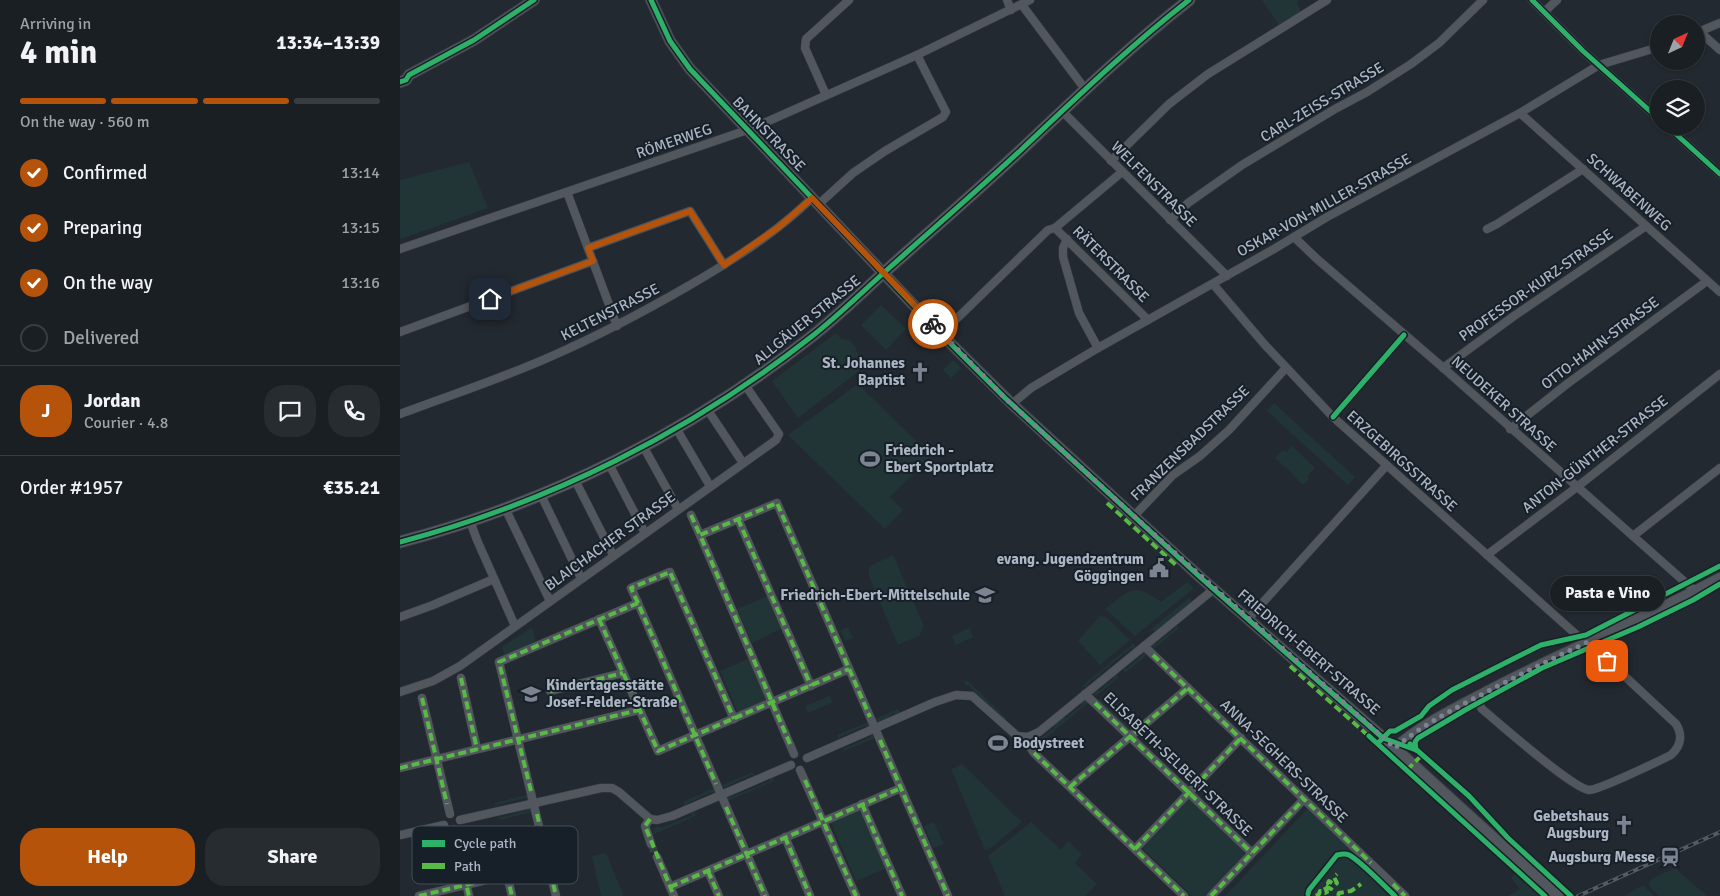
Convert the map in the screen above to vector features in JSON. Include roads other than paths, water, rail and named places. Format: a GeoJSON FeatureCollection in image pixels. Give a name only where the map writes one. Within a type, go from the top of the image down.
{"type":"FeatureCollection","features":[{"type":"Feature","properties":{"kind":"main road","name":"ALLGÄUER STRASSE"},"geometry":{"type":"LineString","coordinates":[[400,542],[470,521],[541,495],[575,480],[676,428],[745,385],[811,336],[884,273],[960,206],[1085,89],[1189,0]]}},
{"type":"Feature","properties":{"kind":"street","name":"BAHNSTRASSE"},"geometry":{"type":"LineString","coordinates":[[652,0],[670,41],[690,69],[884,273]]}},
{"type":"Feature","properties":{"kind":"street"},"geometry":{"type":"LineString","coordinates":[[826,95],[805,48],[806,39],[850,0]]}},
{"type":"Feature","properties":{"kind":"street"},"geometry":{"type":"LineString","coordinates":[[1007,0],[1011,10]]}},
{"type":"Feature","properties":{"kind":"street","name":"RÖMERWEG"},"geometry":{"type":"LineString","coordinates":[[400,249],[747,130],[917,55],[1030,0]]}},
{"type":"Feature","properties":{"kind":"street"},"geometry":{"type":"LineString","coordinates":[[1111,161],[1169,104],[1209,73],[1327,0]]}},
{"type":"Feature","properties":{"kind":"street","name":"CARL-ZEISS-STRASSE"},"geometry":{"type":"LineString","coordinates":[[1170,220],[1188,202],[1242,165],[1335,109],[1368,92],[1412,63],[1439,43],[1483,0]]}},
{"type":"Feature","properties":{"kind":"street"},"geometry":{"type":"LineString","coordinates":[[1532,0],[1599,65],[1650,110]]}},
{"type":"Feature","properties":{"kind":"street"},"geometry":{"type":"LineString","coordinates":[[1544,12],[1557,0]]}},
{"type":"Feature","properties":{"kind":"street"},"geometry":{"type":"LineString","coordinates":[[400,82],[406,80],[404,76],[474,40],[527,2]]}},
{"type":"Feature","properties":{"kind":"street"},"geometry":{"type":"LineString","coordinates":[[1022,5],[1085,89]]}},
{"type":"Feature","properties":{"kind":"street"},"geometry":{"type":"LineString","coordinates":[[1705,30],[1720,23]]}},
{"type":"Feature","properties":{"kind":"street"},"geometry":{"type":"LineString","coordinates":[[1705,38],[1720,50]]}},
{"type":"Feature","properties":{"kind":"street","name":"OSKAR-VON-MILLER-STRASSE"},"geometry":{"type":"LineString","coordinates":[[1012,404],[1020,395],[1098,348],[1227,276],[1327,217],[1520,112],[1599,65],[1650,50]]}},
{"type":"Feature","properties":{"kind":"street","name":"KELTENSTRASSE"},"geometry":{"type":"LineString","coordinates":[[400,414],[550,357],[617,326],[724,265],[885,151],[943,117],[946,112],[917,55]]}},
{"type":"Feature","properties":{"kind":"street","name":"WELFENSTRASSE"},"geometry":{"type":"LineString","coordinates":[[1062,111],[1227,276]]}},
{"type":"Feature","properties":{"kind":"street","name":"SCHWABENWEG"},"geometry":{"type":"LineString","coordinates":[[1520,112],[1720,292]]}},
{"type":"Feature","properties":{"kind":"street"},"geometry":{"type":"LineString","coordinates":[[1677,135],[1720,174]]}},
{"type":"Feature","properties":{"kind":"street"},"geometry":{"type":"LineString","coordinates":[[1487,229],[1583,169]]}},
{"type":"Feature","properties":{"kind":"street"},"geometry":{"type":"LineString","coordinates":[[942,334],[1048,230],[1056,228],[1122,172]]}},
{"type":"Feature","properties":{"kind":"street"},"geometry":{"type":"LineString","coordinates":[[567,192],[617,326]]}},
{"type":"Feature","properties":{"kind":"street"},"geometry":{"type":"LineString","coordinates":[[588,248],[690,211],[724,265]]}},
{"type":"Feature","properties":{"kind":"street","name":"PROFESSOR-KURZ-STRASSE"},"geometry":{"type":"LineString","coordinates":[[1443,368],[1514,316],[1646,226]]}},
{"type":"Feature","properties":{"kind":"street","name":"RÄTERSTRASSE"},"geometry":{"type":"LineString","coordinates":[[1056,228],[1148,320]]}},
{"type":"Feature","properties":{"kind":"street","name":"NEUDEKER STRASSE"},"geometry":{"type":"LineString","coordinates":[[1294,237],[1695,591]]}},
{"type":"Feature","properties":{"kind":"street"},"geometry":{"type":"LineString","coordinates":[[1067,239],[1063,248],[1064,257],[1079,313],[1098,348]]}},
{"type":"Feature","properties":{"kind":"street"},"geometry":{"type":"LineString","coordinates":[[400,332],[593,261]]}},
{"type":"Feature","properties":{"kind":"street","name":"FRIEDRICH-EBERT-STRASSE"},"geometry":{"type":"LineString","coordinates":[[884,273],[1012,404],[1214,589],[1395,748],[1558,896]]}},
{"type":"Feature","properties":{"kind":"street","name":"OTTO-HAHN-STRASSE"},"geometry":{"type":"LineString","coordinates":[[1510,428],[1578,375],[1707,281]]}},
{"type":"Feature","properties":{"kind":"street","name":"ERZGEBIRGSSTRASSE"},"geometry":{"type":"LineString","coordinates":[[1213,284],[1286,368],[1333,417],[1580,638],[1588,642],[1676,724],[1680,730],[1680,740],[1676,750],[1671,755],[1593,789],[1581,788],[1482,709],[1475,698]]}},
{"type":"Feature","properties":{"kind":"street","name":"FRANZENSBADSTRASSE"},"geometry":{"type":"LineString","coordinates":[[1134,516],[1173,475],[1200,456],[1229,430],[1286,368]]}},
{"type":"Feature","properties":{"kind":"street","name":"ANTON-GÜNTHER-STRASSE"},"geometry":{"type":"LineString","coordinates":[[1487,555],[1577,487],[1720,374]]}},
{"type":"Feature","properties":{"kind":"street","name":"BLAICHACHER STRASSE"},"geometry":{"type":"LineString","coordinates":[[400,692],[419,687],[446,675],[776,440],[779,434],[745,385]]}},
{"type":"Feature","properties":{"kind":"street"},"geometry":{"type":"LineString","coordinates":[[707,409],[742,463]]}},
{"type":"Feature","properties":{"kind":"street"},"geometry":{"type":"LineString","coordinates":[[676,428],[710,486]]}},
{"type":"Feature","properties":{"kind":"street"},"geometry":{"type":"LineString","coordinates":[[643,446],[678,509]]}},
{"type":"Feature","properties":{"kind":"street"},"geometry":{"type":"LineString","coordinates":[[609,464],[645,533]]}},
{"type":"Feature","properties":{"kind":"street"},"geometry":{"type":"LineString","coordinates":[[1248,619],[1386,466]]}},
{"type":"Feature","properties":{"kind":"street"},"geometry":{"type":"LineString","coordinates":[[1633,536],[1720,468]]}},
{"type":"Feature","properties":{"kind":"street"},"geometry":{"type":"LineString","coordinates":[[575,480],[613,555]]}},
{"type":"Feature","properties":{"kind":"street"},"geometry":{"type":"LineString","coordinates":[[541,495],[581,578]]}},
{"type":"Feature","properties":{"kind":"street"},"geometry":{"type":"LineString","coordinates":[[700,535],[777,503],[948,896]]}},
{"type":"Feature","properties":{"kind":"street"},"geometry":{"type":"LineString","coordinates":[[505,508],[550,601]]}},
{"type":"Feature","properties":{"kind":"street"},"geometry":{"type":"LineString","coordinates":[[691,515],[794,754]]}},
{"type":"Feature","properties":{"kind":"street"},"geometry":{"type":"LineString","coordinates":[[738,519],[811,686]]}},
{"type":"Feature","properties":{"kind":"street"},"geometry":{"type":"LineString","coordinates":[[470,521],[474,535],[515,626]]}},
{"type":"Feature","properties":{"kind":"street"},"geometry":{"type":"LineString","coordinates":[[734,719],[670,572],[632,588],[765,896]]}},
{"type":"Feature","properties":{"kind":"street"},"geometry":{"type":"LineString","coordinates":[[1395,748],[1431,722],[1475,698],[1720,578]]}},
{"type":"Feature","properties":{"kind":"street"},"geometry":{"type":"LineString","coordinates":[[400,617],[433,606],[494,579]]}},
{"type":"Feature","properties":{"kind":"street"},"geometry":{"type":"LineString","coordinates":[[807,758],[950,696],[972,696],[1017,736],[1033,736],[1214,589]]}},
{"type":"Feature","properties":{"kind":"street"},"geometry":{"type":"LineString","coordinates":[[540,826],[499,662],[638,602]]}},
{"type":"Feature","properties":{"kind":"street"},"geometry":{"type":"LineString","coordinates":[[599,619],[658,752],[849,669]]}},
{"type":"Feature","properties":{"kind":"street","name":"ANNA-SEGHERS-STRASSE"},"geometry":{"type":"LineString","coordinates":[[1144,646],[1406,896]]}},
{"type":"Feature","properties":{"kind":"street"},"geometry":{"type":"LineString","coordinates":[[550,691],[623,673]]}},
{"type":"Feature","properties":{"kind":"street"},"geometry":{"type":"LineString","coordinates":[[461,678],[477,749]]}},
{"type":"Feature","properties":{"kind":"street"},"geometry":{"type":"LineString","coordinates":[[1070,787],[1188,688]]}},
{"type":"Feature","properties":{"kind":"street","name":"ELISABETH-SELBERT-STRASSE"},"geometry":{"type":"LineString","coordinates":[[1085,694],[1252,854]]}},
{"type":"Feature","properties":{"kind":"street"},"geometry":{"type":"LineString","coordinates":[[422,698],[450,814]]}},
{"type":"Feature","properties":{"kind":"street"},"geometry":{"type":"LineString","coordinates":[[400,768],[639,710]]}},
{"type":"Feature","properties":{"kind":"street"},"geometry":{"type":"LineString","coordinates":[[1023,737],[1034,752],[1184,896]]}},
{"type":"Feature","properties":{"kind":"street"},"geometry":{"type":"LineString","coordinates":[[1135,849],[1240,738]]}},
{"type":"Feature","properties":{"kind":"street"},"geometry":{"type":"LineString","coordinates":[[807,758],[801,753],[794,754],[790,759],[791,765],[795,769],[800,770],[856,896]]}},
{"type":"Feature","properties":{"kind":"street"},"geometry":{"type":"LineString","coordinates":[[800,770],[807,764],[807,758]]}},
{"type":"Feature","properties":{"kind":"street"},"geometry":{"type":"LineString","coordinates":[[460,820],[534,802],[601,788],[612,788],[650,819],[657,820],[666,818],[791,765]]}},
{"type":"Feature","properties":{"kind":"street"},"geometry":{"type":"LineString","coordinates":[[670,887],[900,788]]}},
{"type":"Feature","properties":{"kind":"street"},"geometry":{"type":"LineString","coordinates":[[1211,896],[1304,799]]}},
{"type":"Feature","properties":{"kind":"street"},"geometry":{"type":"LineString","coordinates":[[862,804],[902,896]]}},
{"type":"Feature","properties":{"kind":"street"},"geometry":{"type":"LineString","coordinates":[[440,826],[444,825],[445,818],[450,814],[456,815],[460,820],[459,826]]}},
{"type":"Feature","properties":{"kind":"street"},"geometry":{"type":"LineString","coordinates":[[650,819],[645,826],[652,844]]}},
{"type":"Feature","properties":{"kind":"street"},"geometry":{"type":"LineString","coordinates":[[785,838],[810,896]]}},
{"type":"Feature","properties":{"kind":"street"},"geometry":{"type":"LineString","coordinates":[[657,857],[674,896]]}},
{"type":"Feature","properties":{"kind":"street"},"geometry":{"type":"LineString","coordinates":[[708,871],[719,896]]}},
{"type":"Feature","properties":{"kind":"street"},"geometry":{"type":"LineString","coordinates":[[424,895],[467,884],[470,896]]}},
{"type":"Feature","properties":{"kind":"tunnel"},"geometry":{"type":"LineString","coordinates":[[651,844],[657,857]]}},
{"type":"Feature","properties":{"kind":"railway"},"geometry":{"type":"LineString","coordinates":[[1578,896],[1720,832]]}},
{"type":"Feature","properties":{"kind":"place","name":"St. Johannes Baptist"},"geometry":{"type":"Point","coordinates":[920,372]}},
{"type":"Feature","properties":{"kind":"place","name":"Friedrich - Ebert Sportplatz"},"geometry":{"type":"Point","coordinates":[870,459]}},
{"type":"Feature","properties":{"kind":"place","name":"evang. Jugendzentrum Göggingen"},"geometry":{"type":"Point","coordinates":[1159,568]}},
{"type":"Feature","properties":{"kind":"place","name":"Friedrich-Ebert-Mittelschule"},"geometry":{"type":"Point","coordinates":[985,595]}},
{"type":"Feature","properties":{"kind":"place","name":"Pasta e Vino"},"geometry":{"type":"Point","coordinates":[1607,661]}},
{"type":"Feature","properties":{"kind":"place","name":"Kindertagesstätte Josef-Felder-Straße"},"geometry":{"type":"Point","coordinates":[531,694]}},
{"type":"Feature","properties":{"kind":"place","name":"Bodystreet"},"geometry":{"type":"Point","coordinates":[998,743]}},
{"type":"Feature","properties":{"kind":"place","name":"Gebetshaus Augsburg"},"geometry":{"type":"Point","coordinates":[1624,825]}},
{"type":"Feature","properties":{"kind":"place","name":"Augsburg Messe"},"geometry":{"type":"Point","coordinates":[1670,857]}}]}
